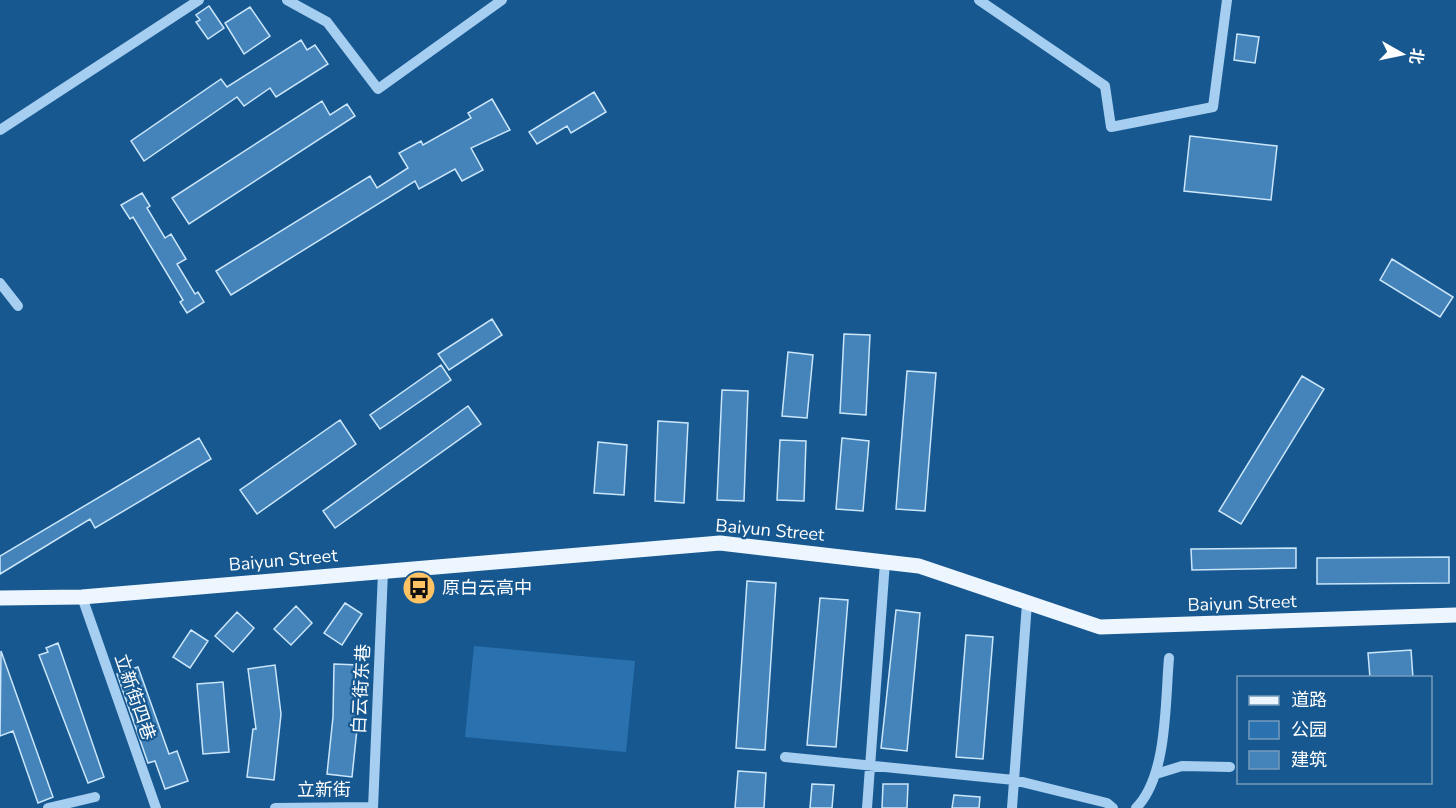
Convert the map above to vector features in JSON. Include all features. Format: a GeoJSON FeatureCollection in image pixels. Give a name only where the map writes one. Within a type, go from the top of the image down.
{"type":"FeatureCollection","features":[{"type":"Feature","properties":{"kind":"main road","name":"Baiyun Street"},"geometry":{"type":"LineString","coordinates":[[0,598],[82,597],[720,543],[919,566],[1100,627],[1456,615]]}},
{"type":"Feature","properties":{"kind":"street"},"geometry":{"type":"LineString","coordinates":[[0,130],[199,0]]}},
{"type":"Feature","properties":{"kind":"street"},"geometry":{"type":"LineString","coordinates":[[287,0],[327,22],[378,89],[502,0]]}},
{"type":"Feature","properties":{"kind":"street"},"geometry":{"type":"LineString","coordinates":[[979,0],[1105,86],[1111,127],[1214,107],[1227,0]]}},
{"type":"Feature","properties":{"kind":"street"},"geometry":{"type":"LineString","coordinates":[[0,282],[18,306]]}},
{"type":"Feature","properties":{"kind":"street"},"geometry":{"type":"LineString","coordinates":[[867,808],[885,562]]}},
{"type":"Feature","properties":{"kind":"street","name":"白云街东巷"},"geometry":{"type":"LineString","coordinates":[[373,807],[383,572]]}},
{"type":"Feature","properties":{"kind":"street","name":"立新街四巷"},"geometry":{"type":"LineString","coordinates":[[82,597],[156,808]]}},
{"type":"Feature","properties":{"kind":"street"},"geometry":{"type":"LineString","coordinates":[[1012,808],[1027,603]]}},
{"type":"Feature","properties":{"kind":"street"},"geometry":{"type":"LineString","coordinates":[[1136,808],[1156,774],[1169,658]]}},
{"type":"Feature","properties":{"kind":"street"},"geometry":{"type":"LineString","coordinates":[[785,757],[1014,780],[1107,802],[1113,808]]}},
{"type":"Feature","properties":{"kind":"street"},"geometry":{"type":"LineString","coordinates":[[1156,774],[1182,766],[1230,767]]}},
{"type":"Feature","properties":{"kind":"street"},"geometry":{"type":"LineString","coordinates":[[48,808],[95,797]]}},
{"type":"Feature","properties":{"kind":"street","name":"立新街"},"geometry":{"type":"LineString","coordinates":[[275,808],[373,807]]}},
{"type":"Feature","properties":{"kind":"green space"},"geometry":{"type":"Polygon","coordinates":[[[474,646],[635,661],[626,752],[465,737],[474,646]]]}},
{"type":"Feature","properties":{"kind":"building"},"geometry":{"type":"Polygon","coordinates":[[[209,6],[224,28],[208,39],[196,22],[200,20],[196,15],[209,6]]]}},
{"type":"Feature","properties":{"kind":"building"},"geometry":{"type":"Polygon","coordinates":[[[250,7],[270,36],[244,54],[225,23],[250,7]]]}},
{"type":"Feature","properties":{"kind":"building"},"geometry":{"type":"Polygon","coordinates":[[[1237,34],[1259,37],[1255,63],[1234,60],[1237,34]]]}},
{"type":"Feature","properties":{"kind":"building"},"geometry":{"type":"Polygon","coordinates":[[[301,40],[307,50],[315,45],[328,64],[276,97],[270,88],[244,106],[237,97],[144,161],[131,141],[221,79],[227,87],[301,40]]]}},
{"type":"Feature","properties":{"kind":"building"},"geometry":{"type":"Polygon","coordinates":[[[594,92],[606,112],[571,133],[567,126],[537,144],[529,132],[594,92]]]}},
{"type":"Feature","properties":{"kind":"building"},"geometry":{"type":"Polygon","coordinates":[[[492,99],[510,130],[471,148],[483,170],[462,181],[455,169],[419,189],[415,181],[231,295],[216,271],[370,176],[377,188],[408,168],[399,153],[421,141],[423,145],[471,118],[468,113],[492,99]]]}},
{"type":"Feature","properties":{"kind":"building"},"geometry":{"type":"Polygon","coordinates":[[[322,101],[330,115],[347,104],[355,116],[189,224],[172,198],[322,101]]]}},
{"type":"Feature","properties":{"kind":"building"},"geometry":{"type":"Polygon","coordinates":[[[1190,136],[1277,146],[1271,200],[1184,191],[1190,136]]]}},
{"type":"Feature","properties":{"kind":"building"},"geometry":{"type":"Polygon","coordinates":[[[142,193],[150,206],[147,208],[165,238],[171,234],[186,259],[177,264],[195,294],[198,292],[204,302],[187,313],[180,302],[183,300],[133,217],[130,219],[121,205],[142,193]]]}},
{"type":"Feature","properties":{"kind":"building"},"geometry":{"type":"Polygon","coordinates":[[[1392,259],[1453,297],[1440,317],[1380,280],[1392,259]]]}},
{"type":"Feature","properties":{"kind":"building"},"geometry":{"type":"Polygon","coordinates":[[[492,319],[502,335],[449,370],[438,354],[492,319]]]}},
{"type":"Feature","properties":{"kind":"building"},"geometry":{"type":"Polygon","coordinates":[[[844,334],[870,335],[866,415],[840,413],[844,334]]]}},
{"type":"Feature","properties":{"kind":"building"},"geometry":{"type":"Polygon","coordinates":[[[788,352],[813,355],[807,418],[782,416],[788,352]]]}},
{"type":"Feature","properties":{"kind":"building"},"geometry":{"type":"Polygon","coordinates":[[[441,365],[451,380],[380,429],[370,415],[441,365]]]}},
{"type":"Feature","properties":{"kind":"building"},"geometry":{"type":"Polygon","coordinates":[[[907,371],[936,373],[925,511],[896,509],[907,371]]]}},
{"type":"Feature","properties":{"kind":"building"},"geometry":{"type":"Polygon","coordinates":[[[1302,376],[1324,389],[1241,524],[1219,511],[1302,376]]]}},
{"type":"Feature","properties":{"kind":"building"},"geometry":{"type":"Polygon","coordinates":[[[722,390],[748,391],[744,501],[717,500],[722,390]]]}},
{"type":"Feature","properties":{"kind":"building"},"geometry":{"type":"Polygon","coordinates":[[[468,406],[481,424],[335,528],[323,511],[468,406]]]}},
{"type":"Feature","properties":{"kind":"building"},"geometry":{"type":"Polygon","coordinates":[[[340,420],[356,444],[257,514],[240,490],[340,420]]]}},
{"type":"Feature","properties":{"kind":"building"},"geometry":{"type":"Polygon","coordinates":[[[658,421],[688,423],[684,503],[655,501],[658,421]]]}},
{"type":"Feature","properties":{"kind":"building"},"geometry":{"type":"Polygon","coordinates":[[[199,438],[211,459],[95,528],[90,519],[0,574],[0,556],[199,438]]]}},
{"type":"Feature","properties":{"kind":"building"},"geometry":{"type":"Polygon","coordinates":[[[842,438],[869,441],[863,511],[836,509],[842,438]]]}},
{"type":"Feature","properties":{"kind":"building"},"geometry":{"type":"Polygon","coordinates":[[[780,440],[806,441],[804,501],[777,500],[780,440]]]}},
{"type":"Feature","properties":{"kind":"building"},"geometry":{"type":"Polygon","coordinates":[[[598,442],[627,445],[624,495],[594,493],[598,442]]]}},
{"type":"Feature","properties":{"kind":"building"},"geometry":{"type":"Polygon","coordinates":[[[1296,548],[1296,568],[1192,570],[1191,549],[1296,548]]]}},
{"type":"Feature","properties":{"kind":"building"},"geometry":{"type":"Polygon","coordinates":[[[1449,557],[1449,583],[1317,584],[1317,558],[1449,557]]]}},
{"type":"Feature","properties":{"kind":"building"},"geometry":{"type":"Polygon","coordinates":[[[747,581],[776,583],[765,750],[736,748],[747,581]]]}},
{"type":"Feature","properties":{"kind":"building"},"geometry":{"type":"Polygon","coordinates":[[[820,598],[848,600],[836,747],[807,745],[820,598]]]}},
{"type":"Feature","properties":{"kind":"building"},"geometry":{"type":"Polygon","coordinates":[[[345,603],[362,614],[342,645],[324,633],[345,603]]]}},
{"type":"Feature","properties":{"kind":"building"},"geometry":{"type":"Polygon","coordinates":[[[296,606],[312,623],[291,645],[274,629],[296,606]]]}},
{"type":"Feature","properties":{"kind":"building"},"geometry":{"type":"Polygon","coordinates":[[[896,610],[920,613],[907,751],[881,748],[896,610]]]}},
{"type":"Feature","properties":{"kind":"building"},"geometry":{"type":"Polygon","coordinates":[[[237,612],[254,628],[233,652],[215,636],[237,612]]]}},
{"type":"Feature","properties":{"kind":"building"},"geometry":{"type":"Polygon","coordinates":[[[191,630],[208,641],[190,668],[173,657],[191,630]]]}},
{"type":"Feature","properties":{"kind":"building"},"geometry":{"type":"Polygon","coordinates":[[[966,635],[993,637],[983,759],[956,757],[966,635]]]}},
{"type":"Feature","properties":{"kind":"building"},"geometry":{"type":"Polygon","coordinates":[[[58,643],[104,777],[88,783],[39,655],[48,652],[46,648],[58,643]]]}},
{"type":"Feature","properties":{"kind":"building"},"geometry":{"type":"Polygon","coordinates":[[[1411,650],[1413,676],[1370,676],[1368,653],[1411,650]]]}},
{"type":"Feature","properties":{"kind":"building"},"geometry":{"type":"Polygon","coordinates":[[[1,651],[53,797],[38,803],[13,731],[0,736],[1,651]]]}},
{"type":"Feature","properties":{"kind":"building"},"geometry":{"type":"Polygon","coordinates":[[[334,664],[359,665],[357,729],[352,777],[327,774],[333,717],[334,664]]]}},
{"type":"Feature","properties":{"kind":"building"},"geometry":{"type":"Polygon","coordinates":[[[275,665],[281,714],[274,780],[247,777],[253,729],[256,729],[248,669],[275,665]]]}},
{"type":"Feature","properties":{"kind":"building"},"geometry":{"type":"Polygon","coordinates":[[[138,667],[169,754],[177,751],[188,781],[165,789],[155,761],[148,763],[117,674],[138,667]]]}},
{"type":"Feature","properties":{"kind":"building"},"geometry":{"type":"Polygon","coordinates":[[[223,682],[229,752],[203,754],[197,684],[223,682]]]}},
{"type":"Feature","properties":{"kind":"building"},"geometry":{"type":"Polygon","coordinates":[[[738,771],[766,773],[764,808],[735,808],[738,771]]]}},
{"type":"Feature","properties":{"kind":"building"},"geometry":{"type":"Polygon","coordinates":[[[812,784],[834,785],[832,808],[810,808],[812,784]]]}},
{"type":"Feature","properties":{"kind":"building"},"geometry":{"type":"Polygon","coordinates":[[[883,784],[908,784],[907,808],[882,808],[883,784]]]}},
{"type":"Feature","properties":{"kind":"building"},"geometry":{"type":"Polygon","coordinates":[[[954,795],[980,797],[979,808],[952,808],[954,795]]]}},
{"type":"Feature","properties":{"kind":"place","name":"原白云高中"},"geometry":{"type":"Point","coordinates":[419,588]}}]}
